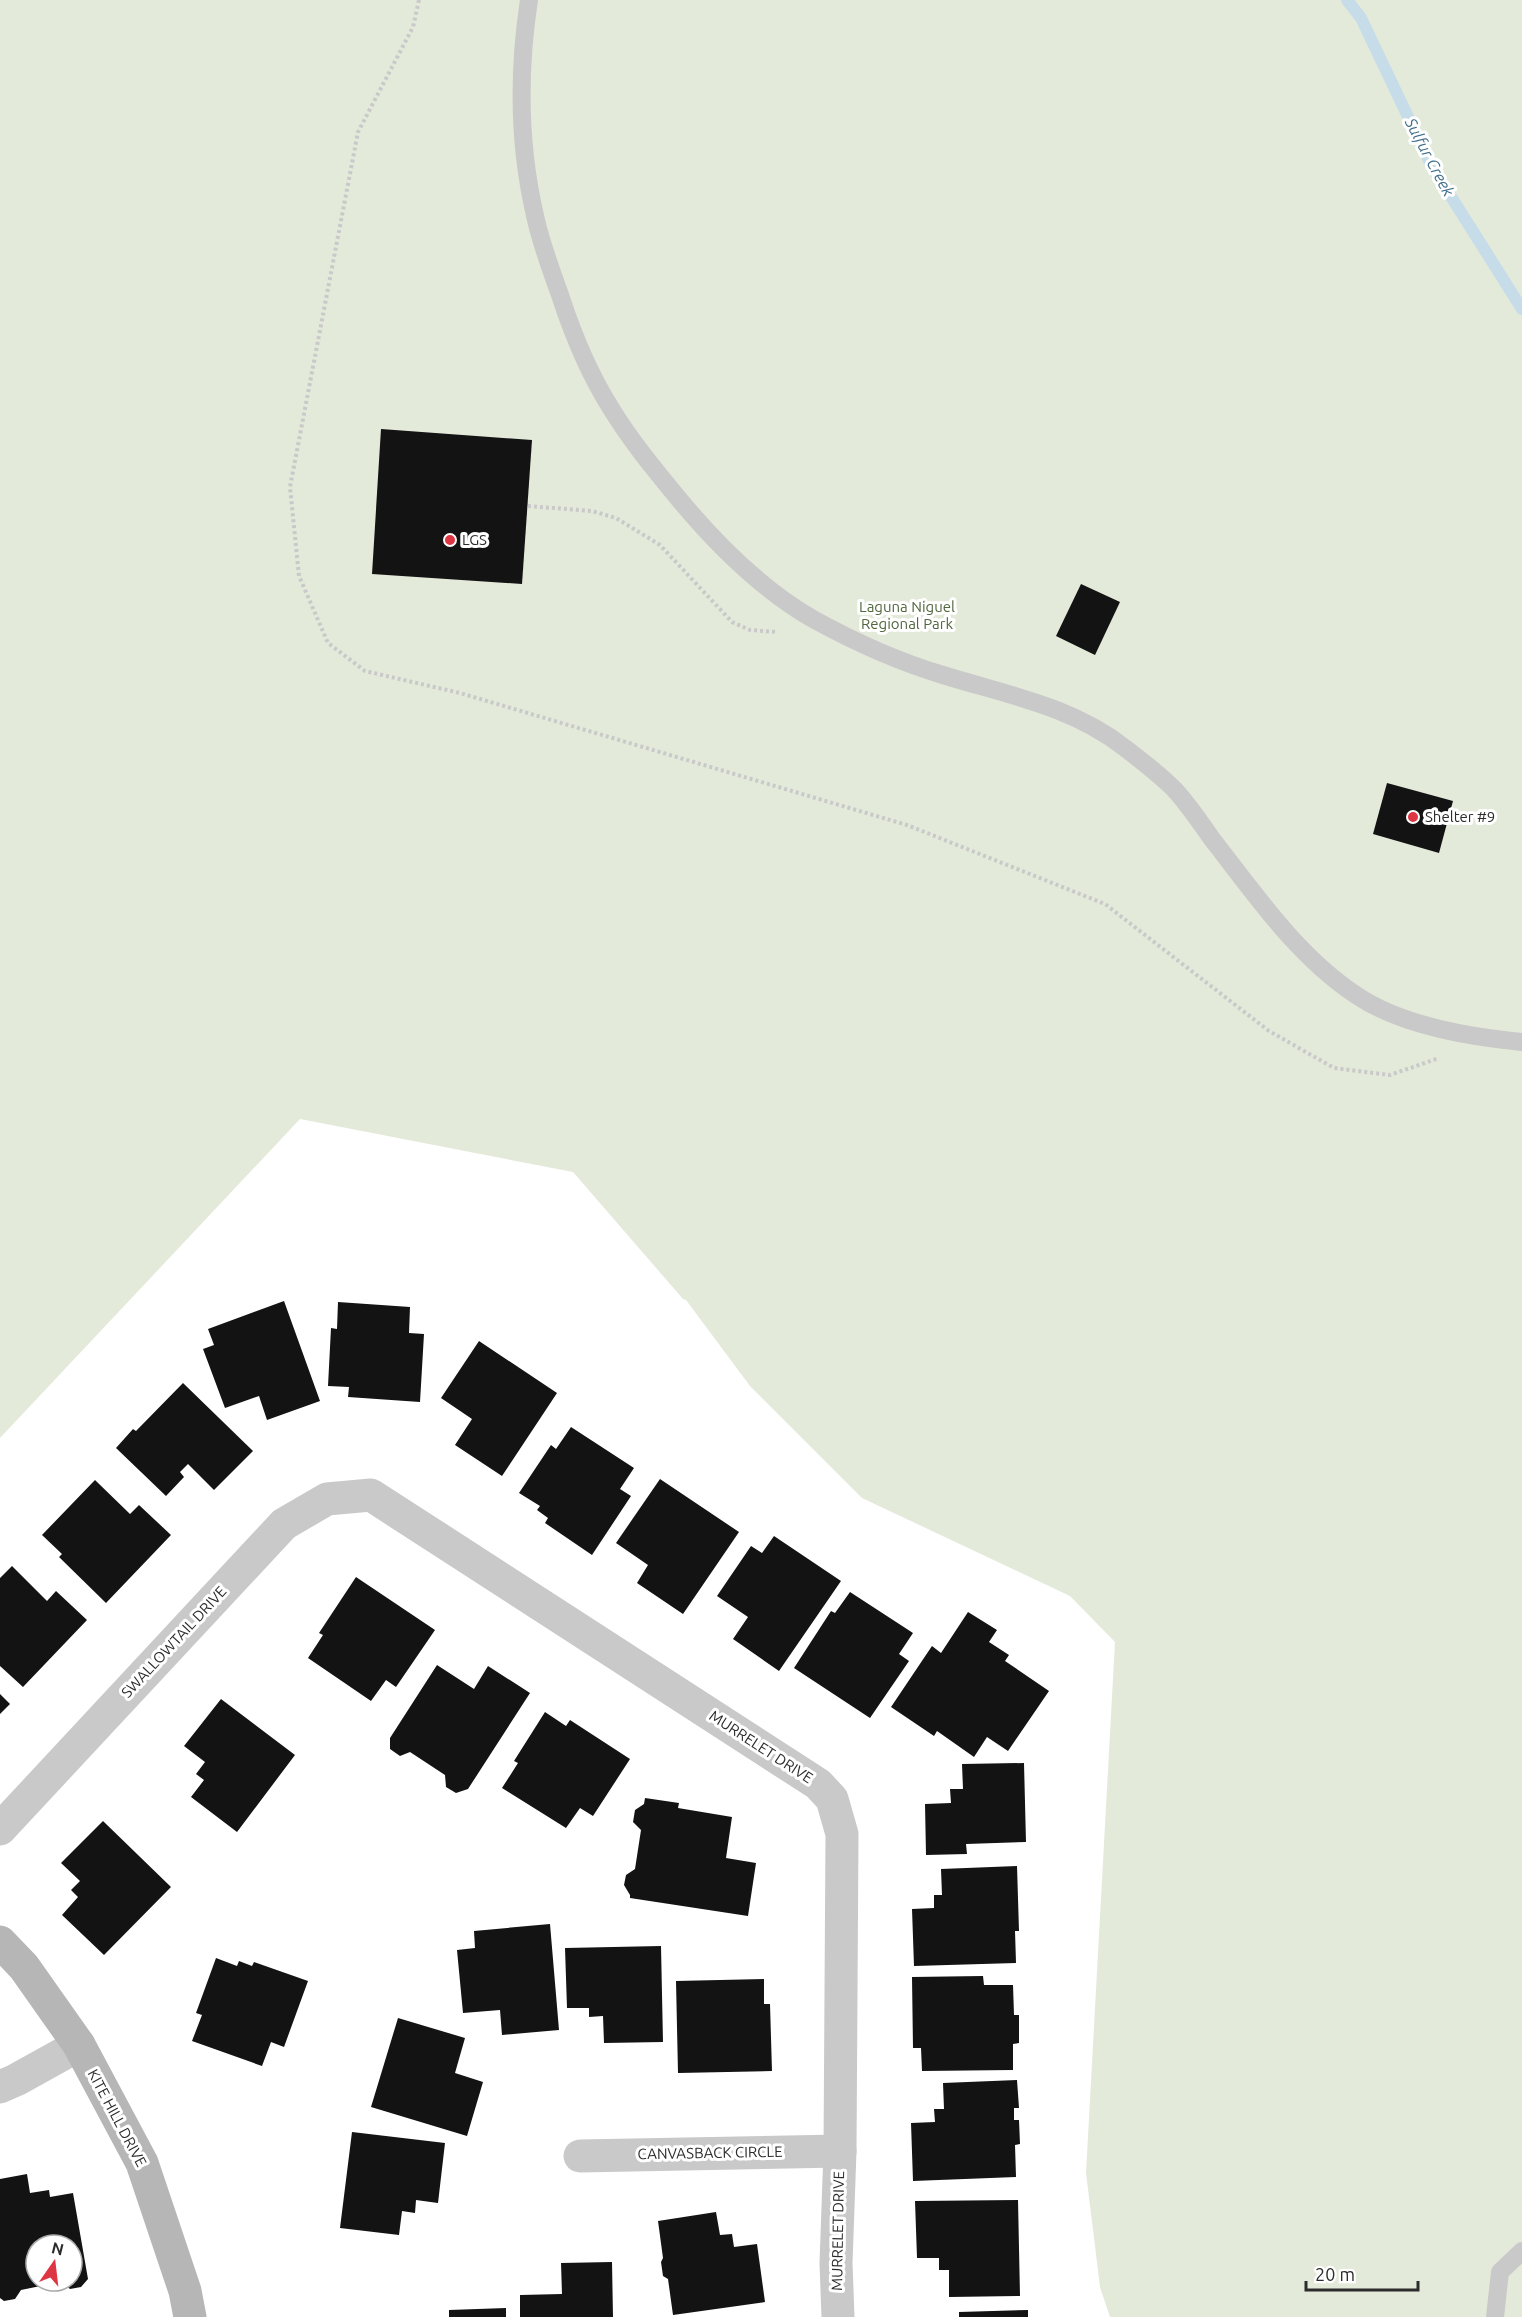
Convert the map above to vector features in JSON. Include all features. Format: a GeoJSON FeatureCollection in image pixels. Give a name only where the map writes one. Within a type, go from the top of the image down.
{"type":"FeatureCollection","features":[{"type":"Feature","properties":{"kind":"street","name":"SWALLOWTAIL DRIVE"},"geometry":{"type":"LineString","coordinates":[[0,1829],[284,1524],[327,1499],[370,1495]]}},
{"type":"Feature","properties":{"kind":"street","name":"MURRELET DRIVE"},"geometry":{"type":"LineString","coordinates":[[370,1495],[818,1784],[832,1799],[842,1834],[840,2151],[836,2263],[838,2317]]}},
{"type":"Feature","properties":{"kind":"street","name":"KITE HILL DRIVE"},"geometry":{"type":"LineString","coordinates":[[0,1942],[24,1967],[79,2045],[142,2163],[185,2291],[190,2317]]}},
{"type":"Feature","properties":{"kind":"street"},"geometry":{"type":"LineString","coordinates":[[0,2087],[79,2045]]}},
{"type":"Feature","properties":{"kind":"street","name":"CANVASBACK CIRCLE"},"geometry":{"type":"LineString","coordinates":[[580,2156],[840,2151]]}},
{"type":"Feature","properties":{"kind":"lane"},"geometry":{"type":"LineString","coordinates":[[529,0],[522,65],[522,106],[529,180],[543,248],[574,339],[592,376],[642,453],[696,521],[749,571],[812,618],[906,662],[941,675],[1015,694],[1074,716],[1122,745],[1174,790],[1278,924],[1331,976],[1358,997],[1426,1025],[1456,1033],[1522,1042]]}},
{"type":"Feature","properties":{"kind":"lane"},"geometry":{"type":"LineString","coordinates":[[1494,2317],[1500,2272],[1522,2251]]}},
{"type":"Feature","properties":{"kind":"path"},"geometry":{"type":"LineString","coordinates":[[419,0],[413,27],[358,132],[290,487],[299,576],[328,643],[365,671],[460,693],[907,825],[1105,904],[1269,1031],[1334,1068],[1390,1075],[1442,1057]]}},
{"type":"Feature","properties":{"kind":"path"},"geometry":{"type":"LineString","coordinates":[[528,506],[592,511],[616,518],[660,545],[732,622],[750,630],[786,633]]}},
{"type":"Feature","properties":{"kind":"green space","name":"Laguna Niguel Regional Park"},"geometry":{"type":"Polygon","coordinates":[[[0,0],[1522,0],[1522,2317],[1110,2317],[1100,2287],[1086,2173],[1115,1642],[1070,1596],[862,1498],[750,1386],[686,1300],[573,1172],[300,1119],[0,1438],[0,0]]]}},
{"type":"Feature","properties":{"kind":"building","name":"LGS"},"geometry":{"type":"Polygon","coordinates":[[[381,429],[532,440],[522,584],[372,574],[381,429]]]}},
{"type":"Feature","properties":{"kind":"building"},"geometry":{"type":"Polygon","coordinates":[[[1081,584],[1120,602],[1095,655],[1056,636],[1081,584]]]}},
{"type":"Feature","properties":{"kind":"building","name":"Shelter #9"},"geometry":{"type":"Polygon","coordinates":[[[1387,783],[1453,801],[1439,853],[1373,834],[1387,783]]]}},
{"type":"Feature","properties":{"kind":"building"},"geometry":{"type":"Polygon","coordinates":[[[284,1301],[320,1401],[267,1420],[259,1396],[225,1408],[203,1349],[214,1345],[208,1329],[284,1301]]]}},
{"type":"Feature","properties":{"kind":"building"},"geometry":{"type":"Polygon","coordinates":[[[338,1302],[410,1307],[409,1333],[424,1334],[420,1402],[348,1397],[349,1387],[328,1386],[331,1328],[337,1329],[338,1302]]]}},
{"type":"Feature","properties":{"kind":"building"},"geometry":{"type":"Polygon","coordinates":[[[479,1341],[557,1393],[502,1476],[455,1445],[472,1419],[441,1398],[479,1341]]]}},
{"type":"Feature","properties":{"kind":"building"},"geometry":{"type":"Polygon","coordinates":[[[183,1383],[253,1451],[214,1490],[188,1464],[180,1472],[184,1477],[166,1496],[116,1448],[183,1383]]]}},
{"type":"Feature","properties":{"kind":"building"},"geometry":{"type":"Polygon","coordinates":[[[571,1427],[634,1468],[620,1489],[631,1496],[592,1555],[545,1523],[548,1518],[537,1510],[540,1506],[519,1493],[551,1445],[556,1449],[571,1427]]]}},
{"type":"Feature","properties":{"kind":"building"},"geometry":{"type":"Polygon","coordinates":[[[660,1479],[739,1532],[683,1614],[637,1583],[648,1565],[616,1543],[660,1479]]]}},
{"type":"Feature","properties":{"kind":"building"},"geometry":{"type":"Polygon","coordinates":[[[95,1480],[130,1514],[139,1505],[171,1535],[106,1603],[59,1557],[62,1554],[42,1535],[95,1480]]]}},
{"type":"Feature","properties":{"kind":"building"},"geometry":{"type":"Polygon","coordinates":[[[774,1536],[841,1581],[779,1671],[733,1639],[748,1617],[717,1596],[751,1546],[762,1553],[774,1536]]]}},
{"type":"Feature","properties":{"kind":"building"},"geometry":{"type":"Polygon","coordinates":[[[12,1566],[47,1601],[56,1591],[87,1620],[23,1687],[0,1666],[0,1578],[12,1566]]]}},
{"type":"Feature","properties":{"kind":"building"},"geometry":{"type":"Polygon","coordinates":[[[356,1577],[435,1630],[396,1687],[386,1680],[371,1701],[308,1658],[323,1635],[319,1633],[356,1577]]]}},
{"type":"Feature","properties":{"kind":"building"},"geometry":{"type":"Polygon","coordinates":[[[850,1592],[913,1633],[899,1654],[909,1661],[870,1718],[794,1668],[831,1611],[835,1613],[850,1592]]]}},
{"type":"Feature","properties":{"kind":"building"},"geometry":{"type":"Polygon","coordinates":[[[968,1612],[997,1630],[989,1642],[1009,1655],[1005,1661],[1049,1691],[1008,1751],[987,1737],[974,1757],[937,1731],[934,1736],[891,1707],[932,1646],[941,1653],[968,1612]]]}},
{"type":"Feature","properties":{"kind":"building"},"geometry":{"type":"Polygon","coordinates":[[[437,1665],[474,1689],[488,1666],[530,1693],[468,1789],[456,1793],[446,1787],[445,1775],[410,1752],[400,1756],[390,1749],[390,1738],[437,1665]]]}},
{"type":"Feature","properties":{"kind":"building"},"geometry":{"type":"Polygon","coordinates":[[[0,1694],[10,1704],[0,1714],[0,1694]]]}},
{"type":"Feature","properties":{"kind":"building"},"geometry":{"type":"Polygon","coordinates":[[[221,1699],[295,1755],[237,1832],[191,1797],[204,1780],[196,1774],[205,1762],[184,1746],[221,1699]]]}},
{"type":"Feature","properties":{"kind":"building"},"geometry":{"type":"Polygon","coordinates":[[[545,1712],[566,1726],[570,1720],[630,1759],[593,1816],[580,1808],[566,1828],[502,1788],[518,1763],[514,1761],[545,1712]]]}},
{"type":"Feature","properties":{"kind":"building"},"geometry":{"type":"Polygon","coordinates":[[[1024,1763],[1026,1842],[966,1844],[967,1854],[926,1855],[925,1804],[951,1803],[950,1789],[963,1789],[962,1764],[1024,1763]]]}},
{"type":"Feature","properties":{"kind":"building"},"geometry":{"type":"Polygon","coordinates":[[[645,1798],[679,1803],[678,1808],[732,1817],[726,1858],[756,1863],[748,1916],[630,1898],[624,1885],[626,1875],[635,1869],[641,1830],[633,1822],[635,1810],[644,1804],[645,1798]]]}},
{"type":"Feature","properties":{"kind":"building"},"geometry":{"type":"Polygon","coordinates":[[[103,1821],[171,1887],[104,1955],[62,1915],[78,1897],[71,1890],[80,1881],[61,1863],[103,1821]]]}},
{"type":"Feature","properties":{"kind":"building"},"geometry":{"type":"Polygon","coordinates":[[[1017,1866],[1019,1931],[1015,1931],[1016,1963],[914,1966],[912,1909],[934,1908],[934,1895],[942,1895],[941,1869],[1017,1866]]]}},
{"type":"Feature","properties":{"kind":"building"},"geometry":{"type":"Polygon","coordinates":[[[550,1924],[559,2030],[502,2035],[500,2010],[463,2013],[457,1950],[475,1948],[474,1931],[550,1924]]]}},
{"type":"Feature","properties":{"kind":"building"},"geometry":{"type":"Polygon","coordinates":[[[661,1946],[663,2042],[604,2043],[603,2016],[589,2017],[589,2008],[567,2008],[565,1948],[661,1946]]]}},
{"type":"Feature","properties":{"kind":"building"},"geometry":{"type":"Polygon","coordinates":[[[216,1958],[237,1966],[239,1961],[252,1966],[254,1962],[308,1981],[284,2047],[271,2042],[262,2066],[192,2041],[202,2015],[196,2013],[216,1958]]]}},
{"type":"Feature","properties":{"kind":"building"},"geometry":{"type":"Polygon","coordinates":[[[983,1976],[984,1985],[1013,1985],[1014,2015],[1019,2015],[1019,2043],[1013,2044],[1013,2070],[922,2071],[921,2048],[913,2048],[912,1977],[983,1976]]]}},
{"type":"Feature","properties":{"kind":"building"},"geometry":{"type":"Polygon","coordinates":[[[764,1979],[764,2004],[770,2004],[772,2071],[678,2073],[676,1981],[764,1979]]]}},
{"type":"Feature","properties":{"kind":"building"},"geometry":{"type":"Polygon","coordinates":[[[398,2018],[465,2038],[455,2073],[483,2082],[467,2136],[371,2107],[398,2018]]]}},
{"type":"Feature","properties":{"kind":"building"},"geometry":{"type":"Polygon","coordinates":[[[1017,2080],[1019,2108],[1014,2108],[1014,2120],[1019,2120],[1020,2144],[1015,2145],[1016,2177],[913,2181],[911,2123],[935,2122],[934,2109],[944,2109],[943,2083],[1017,2080]]]}},
{"type":"Feature","properties":{"kind":"building"},"geometry":{"type":"Polygon","coordinates":[[[352,2132],[445,2143],[438,2203],[416,2200],[415,2213],[402,2211],[399,2235],[340,2228],[352,2132]]]}},
{"type":"Feature","properties":{"kind":"building"},"geometry":{"type":"Polygon","coordinates":[[[27,2174],[30,2193],[49,2190],[50,2197],[73,2193],[80,2233],[24,2233],[24,2289],[15,2299],[4,2301],[0,2298],[0,2179],[27,2174]]]}},
{"type":"Feature","properties":{"kind":"building"},"geometry":{"type":"Polygon","coordinates":[[[1018,2200],[1020,2296],[949,2297],[949,2270],[939,2270],[939,2258],[917,2258],[915,2201],[1018,2200]]]}},
{"type":"Feature","properties":{"kind":"building"},"geometry":{"type":"Polygon","coordinates":[[[716,2212],[720,2235],[732,2234],[734,2247],[757,2244],[765,2302],[673,2315],[668,2279],[663,2276],[658,2221],[716,2212]]]}},
{"type":"Feature","properties":{"kind":"building"},"geometry":{"type":"Polygon","coordinates":[[[84,2256],[88,2279],[84,2284],[84,2256]]]}},
{"type":"Feature","properties":{"kind":"building"},"geometry":{"type":"Polygon","coordinates":[[[612,2262],[613,2317],[520,2317],[520,2295],[562,2294],[561,2263],[612,2262]]]}},
{"type":"Feature","properties":{"kind":"building"},"geometry":{"type":"Polygon","coordinates":[[[506,2308],[506,2317],[449,2317],[449,2310],[506,2308]]]}},
{"type":"Feature","properties":{"kind":"building"},"geometry":{"type":"Polygon","coordinates":[[[1028,2310],[1028,2317],[959,2317],[959,2312],[1028,2310]]]}},
{"type":"Feature","properties":{"kind":"waterway","name":"Sulfur Creek"},"geometry":{"type":"LineString","coordinates":[[1347,0],[1361,18],[1431,165],[1522,309]]}},
{"type":"Feature","properties":{"kind":"place","name":"LGS"},"geometry":{"type":"Point","coordinates":[450,540]}},
{"type":"Feature","properties":{"kind":"place","name":"Shelter #9"},"geometry":{"type":"Point","coordinates":[1413,817]}}]}
